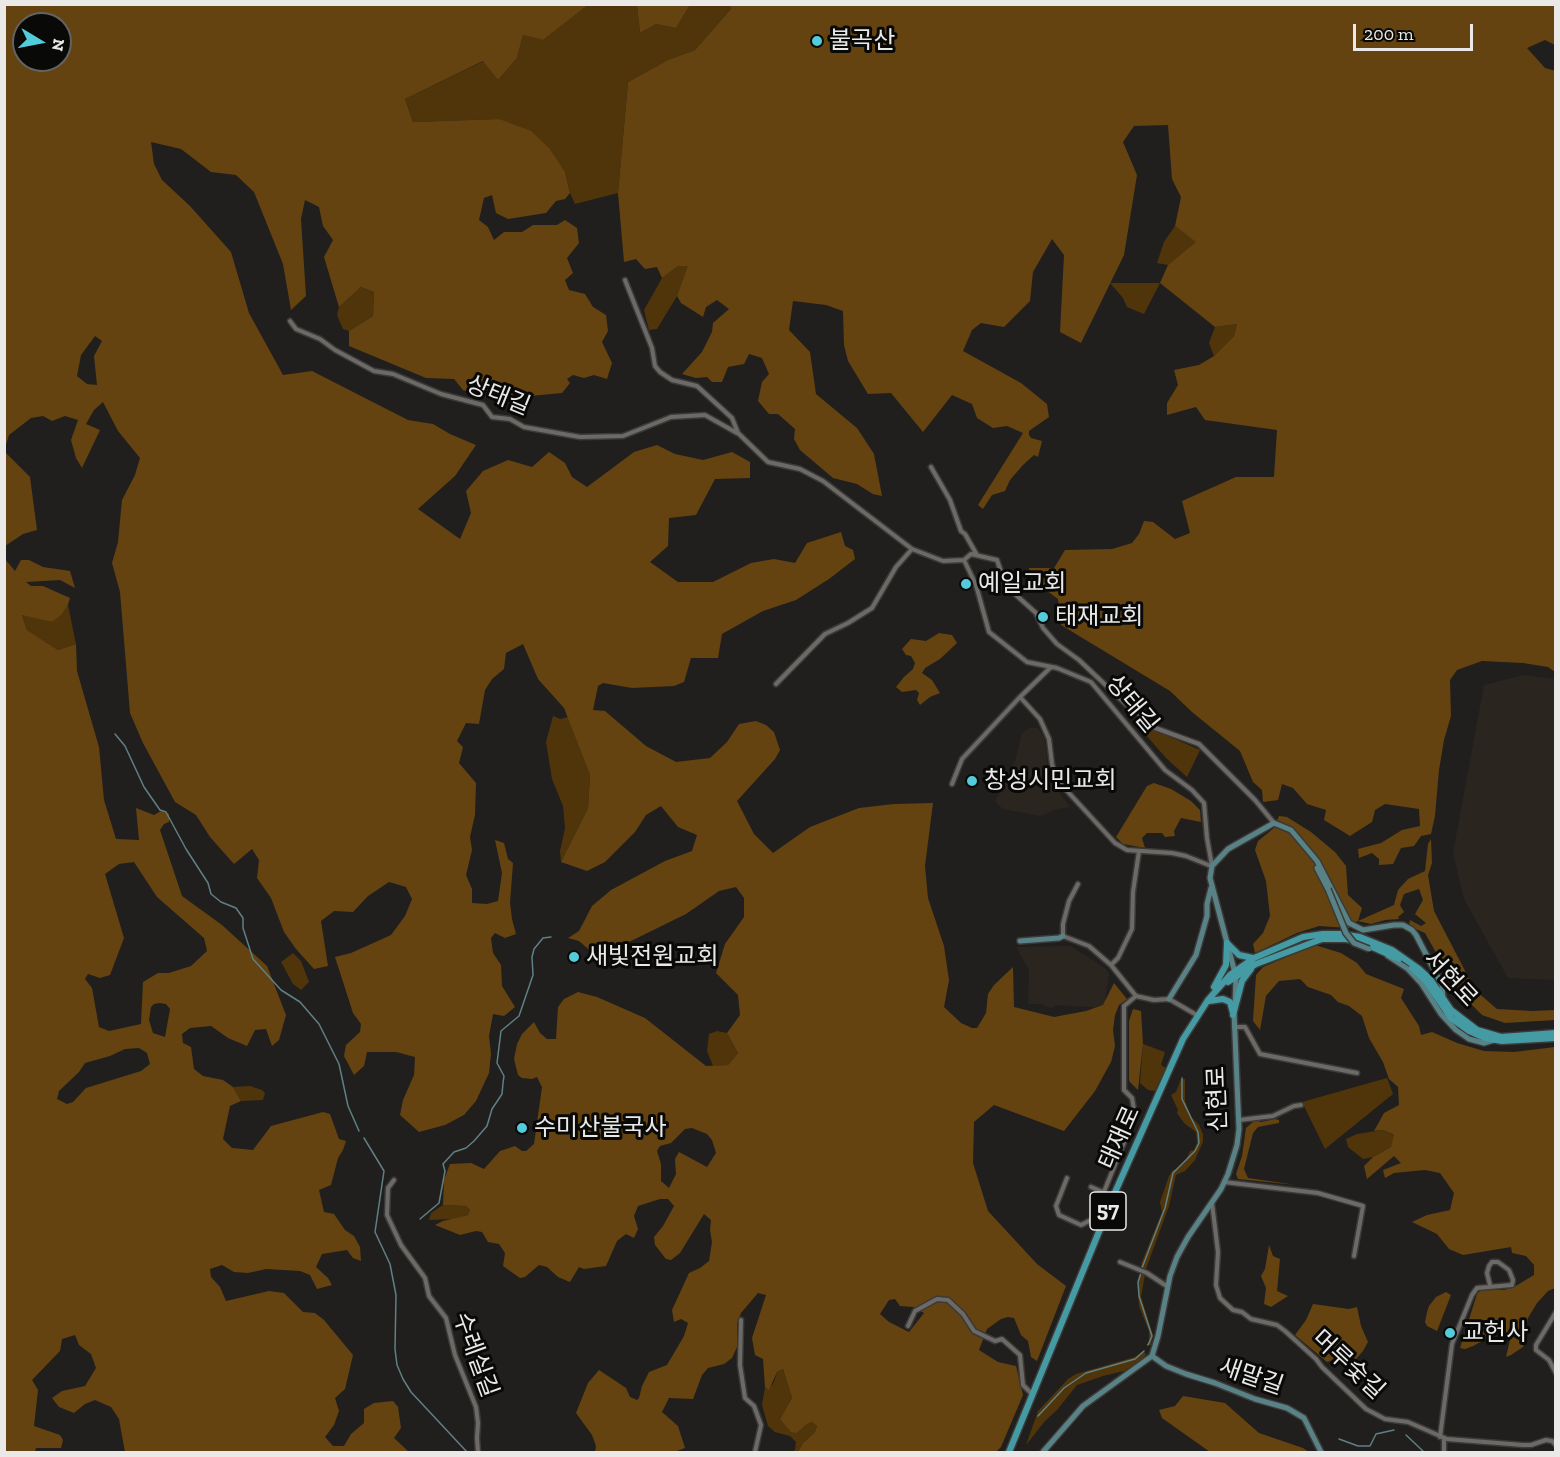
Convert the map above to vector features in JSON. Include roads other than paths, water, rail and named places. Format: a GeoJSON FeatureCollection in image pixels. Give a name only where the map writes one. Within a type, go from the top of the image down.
{"type":"FeatureCollection","features":[{"type":"Feature","properties":{"kind":"main road"},"geometry":{"type":"LineString","coordinates":[[1212,866],[1228,849],[1274,823],[1291,830],[1317,861],[1349,923],[1363,930],[1403,925],[1416,935],[1442,985],[1443,998]]}},
{"type":"Feature","properties":{"kind":"main road"},"geometry":{"type":"LineString","coordinates":[[1304,845],[1328,889],[1346,933],[1354,943],[1387,956],[1408,969],[1421,983],[1441,1014],[1456,1030],[1469,1039],[1484,1043],[1494,1040]]}},
{"type":"Feature","properties":{"kind":"main road","name":"신현로"},"geometry":{"type":"LineString","coordinates":[[1152,1356],[1177,1257],[1224,1182],[1237,1145],[1233,1015],[1235,974],[1210,878],[1212,866]]}},
{"type":"Feature","properties":{"kind":"main road"},"geometry":{"type":"LineString","coordinates":[[1169,999],[1196,955],[1207,916],[1207,904],[1212,886]]}},
{"type":"Feature","properties":{"kind":"main road"},"geometry":{"type":"LineString","coordinates":[[1207,916],[1219,912]]}},
{"type":"Feature","properties":{"kind":"main road","name":"서현로"},"geometry":{"type":"LineString","coordinates":[[1226,981],[1255,961],[1313,935],[1341,934],[1360,937],[1383,945],[1401,955],[1430,979],[1458,1017],[1481,1032],[1501,1037],[1556,1033]]}},
{"type":"Feature","properties":{"kind":"main road"},"geometry":{"type":"LineString","coordinates":[[1020,940],[1063,936]]}},
{"type":"Feature","properties":{"kind":"main road","name":"서현로"},"geometry":{"type":"LineString","coordinates":[[1255,961],[1322,939],[1346,939],[1361,942],[1397,957],[1425,980],[1451,1018],[1469,1031],[1502,1041],[1556,1038]]}},
{"type":"Feature","properties":{"kind":"main road"},"geometry":{"type":"LineString","coordinates":[[1227,943],[1239,956],[1255,961],[1242,981],[1233,1015]]}},
{"type":"Feature","properties":{"kind":"main road"},"geometry":{"type":"LineString","coordinates":[[1183,1039],[1195,1014],[1207,1001],[1224,971],[1227,943]]}},
{"type":"Feature","properties":{"kind":"main road","name":"태재로"},"geometry":{"type":"LineString","coordinates":[[1011,1452],[1032,1394],[1116,1191],[1183,1039],[1207,1001],[1226,981]]}},
{"type":"Feature","properties":{"kind":"main road"},"geometry":{"type":"LineString","coordinates":[[1207,1001],[1223,999],[1230,1002],[1233,1015]]}},
{"type":"Feature","properties":{"kind":"main road","name":"태재로"},"geometry":{"type":"LineString","coordinates":[[1011,1452],[1126,1173],[1189,1033],[1207,1001]]}},
{"type":"Feature","properties":{"kind":"main road"},"geometry":{"type":"LineString","coordinates":[[1043,1452],[1083,1406],[1152,1356]]}},
{"type":"Feature","properties":{"kind":"main road","name":"새말길"},"geometry":{"type":"LineString","coordinates":[[1152,1356],[1166,1366],[1186,1374],[1287,1408],[1304,1418],[1321,1452]]}},
{"type":"Feature","properties":{"kind":"street","name":"상태길"},"geometry":{"type":"LineString","coordinates":[[626,280],[652,348],[655,366],[672,380],[697,386],[732,418],[738,433]]}},
{"type":"Feature","properties":{"kind":"street","name":"상태길"},"geometry":{"type":"LineString","coordinates":[[290,321],[296,329],[320,339],[335,350],[374,371],[393,374],[441,394],[483,405],[492,417],[510,419],[524,427],[579,437],[623,436],[671,417],[705,415],[738,433],[768,462],[800,468],[824,481],[912,549],[943,561],[964,560],[976,585],[988,632],[1027,662],[1052,667],[1091,682],[1165,770],[1192,790],[1204,803],[1208,850],[1212,866]]}},
{"type":"Feature","properties":{"kind":"street"},"geometry":{"type":"LineString","coordinates":[[932,467],[950,500],[961,531],[977,555]]}},
{"type":"Feature","properties":{"kind":"street"},"geometry":{"type":"LineString","coordinates":[[776,684],[825,634],[872,608],[896,567],[912,549]]}},
{"type":"Feature","properties":{"kind":"street"},"geometry":{"type":"LineString","coordinates":[[964,560],[971,554],[997,560],[1006,586],[1036,613],[1043,628],[1057,644],[1079,660],[1130,708],[1147,719],[1150,726],[1199,744],[1256,800],[1274,823]]}},
{"type":"Feature","properties":{"kind":"street"},"geometry":{"type":"LineString","coordinates":[[952,784],[962,759],[1020,697],[1052,667]]}},
{"type":"Feature","properties":{"kind":"street"},"geometry":{"type":"LineString","coordinates":[[1085,679],[1092,672]]}},
{"type":"Feature","properties":{"kind":"street"},"geometry":{"type":"LineString","coordinates":[[1020,697],[1040,719],[1049,739],[1052,764],[1057,780],[1115,843],[1127,850],[1186,856],[1212,866]]}},
{"type":"Feature","properties":{"kind":"street"},"geometry":{"type":"LineString","coordinates":[[1111,965],[1118,958],[1132,929],[1133,892],[1139,851]]}},
{"type":"Feature","properties":{"kind":"street"},"geometry":{"type":"LineString","coordinates":[[1078,884],[1069,901],[1063,924],[1063,936],[1089,946],[1111,965],[1136,996],[1154,1000],[1169,999],[1195,1014]]}},
{"type":"Feature","properties":{"kind":"street"},"geometry":{"type":"LineString","coordinates":[[1067,1178],[1056,1206],[1059,1215],[1081,1225],[1093,1219],[1135,1115],[1132,1098],[1124,1090],[1124,1006],[1136,996]]}},
{"type":"Feature","properties":{"kind":"street"},"geometry":{"type":"LineString","coordinates":[[1234,1027],[1245,1027],[1260,1054],[1357,1073]]}},
{"type":"Feature","properties":{"kind":"street"},"geometry":{"type":"LineString","coordinates":[[1238,1120],[1273,1116],[1301,1105]]}},
{"type":"Feature","properties":{"kind":"street","name":"수레실길"},"geometry":{"type":"LineString","coordinates":[[394,1180],[388,1188],[387,1215],[401,1245],[425,1278],[429,1296],[446,1318],[455,1355],[476,1407],[478,1452]]}},
{"type":"Feature","properties":{"kind":"street"},"geometry":{"type":"LineString","coordinates":[[1224,1182],[1318,1193],[1363,1206],[1354,1256]]}},
{"type":"Feature","properties":{"kind":"street"},"geometry":{"type":"LineString","coordinates":[[1091,1187],[1103,1192]]}},
{"type":"Feature","properties":{"kind":"street","name":"머루숯길"},"geometry":{"type":"LineString","coordinates":[[1212,1202],[1218,1252],[1216,1285],[1220,1298],[1233,1310],[1242,1312],[1251,1319],[1277,1325],[1285,1331],[1364,1407],[1377,1416],[1408,1422],[1442,1437],[1523,1445],[1546,1440],[1556,1445]]}},
{"type":"Feature","properties":{"kind":"street"},"geometry":{"type":"LineString","coordinates":[[1120,1262],[1147,1273],[1168,1287]]}},
{"type":"Feature","properties":{"kind":"street"},"geometry":{"type":"LineString","coordinates":[[1444,1452],[1442,1437],[1452,1344],[1472,1294],[1477,1288],[1490,1285],[1503,1287],[1512,1285],[1513,1280],[1509,1270],[1498,1262],[1492,1262],[1489,1266],[1487,1274],[1490,1285]]}},
{"type":"Feature","properties":{"kind":"street"},"geometry":{"type":"LineString","coordinates":[[908,1326],[915,1311],[937,1299],[948,1300],[963,1314],[974,1331],[995,1341],[1002,1339],[1020,1355],[1023,1385],[1032,1394]]}},
{"type":"Feature","properties":{"kind":"street"},"geometry":{"type":"LineString","coordinates":[[1556,1312],[1536,1345],[1536,1350],[1549,1360],[1556,1373]]}},
{"type":"Feature","properties":{"kind":"street"},"geometry":{"type":"LineString","coordinates":[[741,1320],[740,1365],[745,1398],[754,1406],[761,1425],[755,1452]]}},
{"type":"Feature","properties":{"kind":"waterway"},"geometry":{"type":"LineString","coordinates":[[115,734],[125,746],[144,787],[160,810],[166,812],[208,883],[211,894],[221,902],[236,908],[243,918],[243,928],[253,959],[281,990],[300,1002],[319,1024],[339,1064],[348,1106],[359,1131]]}},
{"type":"Feature","properties":{"kind":"waterway"},"geometry":{"type":"LineString","coordinates":[[420,1219],[439,1203],[445,1171],[443,1164],[454,1152],[466,1148],[487,1126],[492,1109],[502,1094],[504,1076],[497,1063],[501,1031],[519,1016],[533,975],[534,949],[543,938],[551,937]]}},
{"type":"Feature","properties":{"kind":"waterway"},"geometry":{"type":"LineString","coordinates":[[1142,1268],[1165,1208],[1173,1173],[1195,1151],[1199,1143],[1198,1132],[1182,1099],[1182,1078]]}},
{"type":"Feature","properties":{"kind":"waterway"},"geometry":{"type":"LineString","coordinates":[[364,1138],[384,1171],[375,1232],[390,1264],[396,1295],[397,1365],[411,1392],[467,1452]]}},
{"type":"Feature","properties":{"kind":"waterway"},"geometry":{"type":"LineString","coordinates":[[1141,1273],[1138,1282],[1139,1296],[1152,1336],[1148,1345]]}},
{"type":"Feature","properties":{"kind":"waterway"},"geometry":{"type":"LineString","coordinates":[[1038,1416],[1064,1388],[1086,1373],[1135,1359],[1144,1351]]}},
{"type":"Feature","properties":{"kind":"waterway"},"geometry":{"type":"LineString","coordinates":[[1339,1439],[1358,1446],[1370,1446],[1376,1434],[1394,1430]]}},
{"type":"Feature","properties":{"kind":"waterway"},"geometry":{"type":"LineString","coordinates":[[1406,1435],[1424,1452]]}},
{"type":"Feature","properties":{"kind":"place","name":"불곡산"},"geometry":{"type":"Point","coordinates":[817,41]}},
{"type":"Feature","properties":{"kind":"place","name":"예일교회"},"geometry":{"type":"Point","coordinates":[966,584]}},
{"type":"Feature","properties":{"kind":"place","name":"태재교회"},"geometry":{"type":"Point","coordinates":[1043,617]}},
{"type":"Feature","properties":{"kind":"place","name":"창성시민교회"},"geometry":{"type":"Point","coordinates":[972,781]}},
{"type":"Feature","properties":{"kind":"place","name":"새빛전원교회"},"geometry":{"type":"Point","coordinates":[574,957]}},
{"type":"Feature","properties":{"kind":"place","name":"수미산불국사"},"geometry":{"type":"Point","coordinates":[522,1128]}},
{"type":"Feature","properties":{"kind":"place","name":"교헌사"},"geometry":{"type":"Point","coordinates":[1450,1333]}}]}
